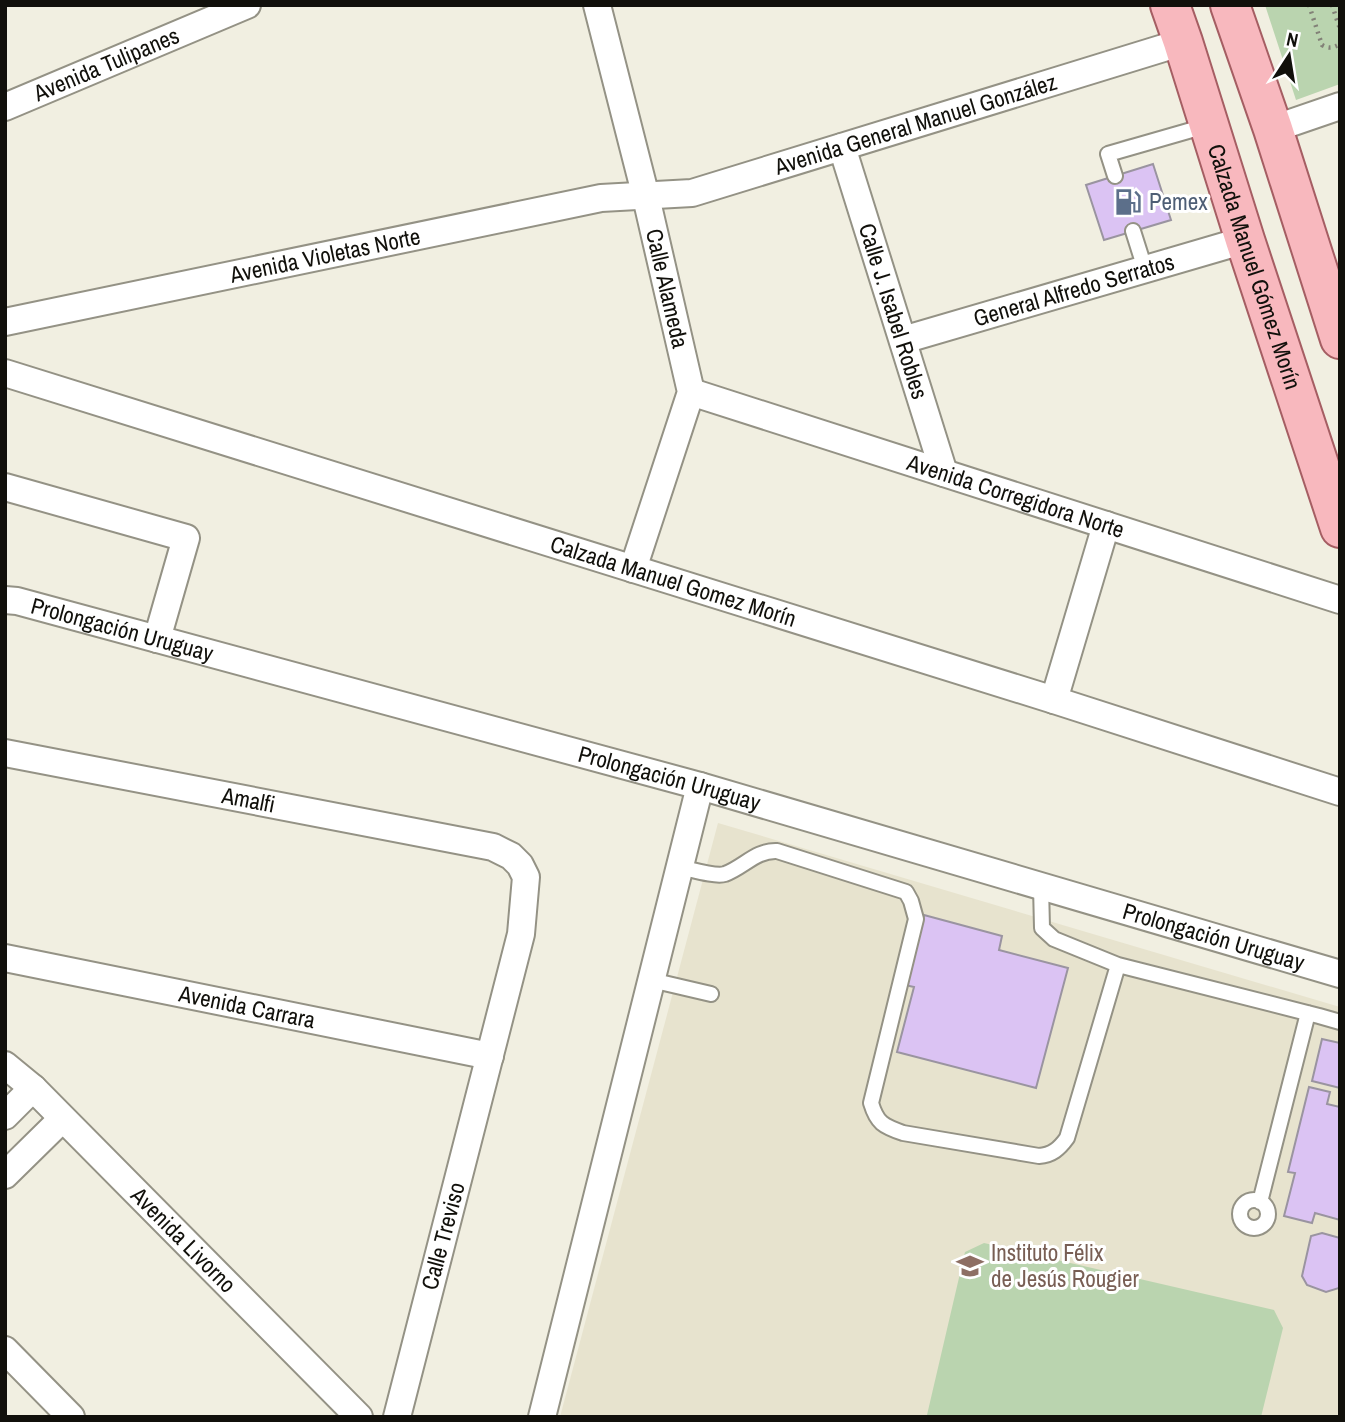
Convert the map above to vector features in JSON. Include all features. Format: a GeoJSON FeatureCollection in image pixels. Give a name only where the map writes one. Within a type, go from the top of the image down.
{"type":"FeatureCollection","features":[{"type":"Feature","properties":{"kind":"main road","name":"Calzada Manuel Gómez Morín"},"geometry":{"type":"LineString","coordinates":[[1170,5],[1340,528]]}},
{"type":"Feature","properties":{"kind":"main road"},"geometry":{"type":"LineString","coordinates":[[1230,5],[1338,326]]}},
{"type":"Feature","properties":{"kind":"street","name":"Avenida Tulipanes"},"geometry":{"type":"LineString","coordinates":[[5,107],[247,5]]}},
{"type":"Feature","properties":{"kind":"street","name":"Calle Alameda"},"geometry":{"type":"LineString","coordinates":[[597,5],[646,197],[691,392]]}},
{"type":"Feature","properties":{"kind":"street","name":"Avenida General Manuel González"},"geometry":{"type":"LineString","coordinates":[[646,197],[692,193],[1183,42]]}},
{"type":"Feature","properties":{"kind":"street"},"geometry":{"type":"LineString","coordinates":[[1273,129],[1340,106]]}},
{"type":"Feature","properties":{"kind":"street","name":"Calle J. Isabel Robles"},"geometry":{"type":"LineString","coordinates":[[842,147],[944,473]]}},
{"type":"Feature","properties":{"kind":"street","name":"Avenida Violetas Norte"},"geometry":{"type":"LineString","coordinates":[[5,322],[601,198],[646,197]]}},
{"type":"Feature","properties":{"kind":"street","name":"General Alfredo Serratos"},"geometry":{"type":"LineString","coordinates":[[903,340],[1245,240]]}},
{"type":"Feature","properties":{"kind":"street","name":"Calzada Manuel Gomez Morín"},"geometry":{"type":"LineString","coordinates":[[5,373],[1054,700],[1340,792]]}},
{"type":"Feature","properties":{"kind":"street"},"geometry":{"type":"LineString","coordinates":[[633,569],[691,392]]}},
{"type":"Feature","properties":{"kind":"street","name":"Avenida Corregidora Norte"},"geometry":{"type":"LineString","coordinates":[[691,392],[1340,600]]}},
{"type":"Feature","properties":{"kind":"street"},"geometry":{"type":"LineString","coordinates":[[5,487],[186,538],[157,639]]}},
{"type":"Feature","properties":{"kind":"street"},"geometry":{"type":"LineString","coordinates":[[1054,700],[1106,525]]}},
{"type":"Feature","properties":{"kind":"street","name":"Prolongación Uruguay"},"geometry":{"type":"LineString","coordinates":[[5,600],[17,601],[700,786],[1336,970]]}},
{"type":"Feature","properties":{"kind":"street","name":"Amalfi"},"geometry":{"type":"LineString","coordinates":[[5,753],[493,848]]}},
{"type":"Feature","properties":{"kind":"street"},"geometry":{"type":"LineString","coordinates":[[542,1417],[700,786]]}},
{"type":"Feature","properties":{"kind":"street","name":"Calle Treviso"},"geometry":{"type":"LineString","coordinates":[[397,1417],[521,934],[526,877],[511,856],[493,848]]}},
{"type":"Feature","properties":{"kind":"street","name":"Avenida Carrara"},"geometry":{"type":"LineString","coordinates":[[5,958],[490,1056]]}},
{"type":"Feature","properties":{"kind":"street","name":"Avenida Livorno"},"geometry":{"type":"LineString","coordinates":[[5,1065],[33,1088],[359,1417]]}},
{"type":"Feature","properties":{"kind":"street"},"geometry":{"type":"LineString","coordinates":[[5,1116],[33,1088]]}},
{"type":"Feature","properties":{"kind":"street"},"geometry":{"type":"LineString","coordinates":[[5,1175],[62,1119]]}},
{"type":"Feature","properties":{"kind":"street"},"geometry":{"type":"LineString","coordinates":[[5,1350],[71,1417]]}},
{"type":"Feature","properties":{"kind":"lane"},"geometry":{"type":"LineString","coordinates":[[1115,176],[1108,154],[1209,125]]}},
{"type":"Feature","properties":{"kind":"lane"},"geometry":{"type":"LineString","coordinates":[[1133,231],[1145,269]]}},
{"type":"Feature","properties":{"kind":"lane"},"geometry":{"type":"LineString","coordinates":[[680,867],[724,874],[761,853],[777,851],[906,892],[916,919],[871,1103],[879,1122],[903,1133],[1038,1156],[1047,1156],[1056,1151],[1067,1138],[1118,965]]}},
{"type":"Feature","properties":{"kind":"lane"},"geometry":{"type":"LineString","coordinates":[[1041,886],[1042,928],[1054,939],[1118,965],[1340,1023]]}},
{"type":"Feature","properties":{"kind":"lane"},"geometry":{"type":"LineString","coordinates":[[651,980],[711,994]]}},
{"type":"Feature","properties":{"kind":"lane"},"geometry":{"type":"LineString","coordinates":[[1260,1202],[1308,1013]]}},
{"type":"Feature","properties":{"kind":"path"},"geometry":{"type":"LineString","coordinates":[[1309,5],[1322,45],[1327,48],[1340,44]]}},
{"type":"Feature","properties":{"kind":"path"},"geometry":{"type":"LineString","coordinates":[[1332,5],[1340,29]]}},
{"type":"Feature","properties":{"kind":"shaded area","name":"Instituto Félix de Jesús Rougier"},"geometry":{"type":"Polygon","coordinates":[[[718,823],[1340,1007],[1340,1417],[560,1417],[718,823]]]}},
{"type":"Feature","properties":{"kind":"green space"},"geometry":{"type":"Polygon","coordinates":[[[1265,5],[1340,5],[1340,84],[1296,100],[1265,5]]]}},
{"type":"Feature","properties":{"kind":"green space"},"geometry":{"type":"Polygon","coordinates":[[[984,1243],[1274,1310],[1283,1328],[1261,1417],[928,1417],[965,1252],[984,1243]]]}},
{"type":"Feature","properties":{"kind":"building","name":"Pemex"},"geometry":{"type":"Polygon","coordinates":[[[1153,164],[1171,220],[1104,240],[1086,185],[1153,164]]]}},
{"type":"Feature","properties":{"kind":"building"},"geometry":{"type":"Polygon","coordinates":[[[924,915],[1002,936],[999,950],[1068,968],[1036,1088],[897,1052],[914,987],[905,985],[924,915]]]}},
{"type":"Feature","properties":{"kind":"building"},"geometry":{"type":"Polygon","coordinates":[[[1322,1039],[1340,1043],[1340,1088],[1312,1081],[1322,1039]]]}},
{"type":"Feature","properties":{"kind":"building"},"geometry":{"type":"Polygon","coordinates":[[[1309,1087],[1330,1092],[1327,1104],[1340,1107],[1340,1220],[1315,1213],[1312,1223],[1284,1216],[1295,1173],[1288,1172],[1309,1087]]]}},
{"type":"Feature","properties":{"kind":"building"},"geometry":{"type":"Polygon","coordinates":[[[1322,1233],[1340,1238],[1340,1286],[1326,1292],[1307,1285],[1302,1276],[1311,1236],[1322,1233]]]}},
{"type":"Feature","properties":{"kind":"place","name":"Pemex"},"geometry":{"type":"Point","coordinates":[1128,202]}},
{"type":"Feature","properties":{"kind":"place","name":"Instituto Félix de Jesús Rougier"},"geometry":{"type":"Point","coordinates":[970,1266]}}]}
